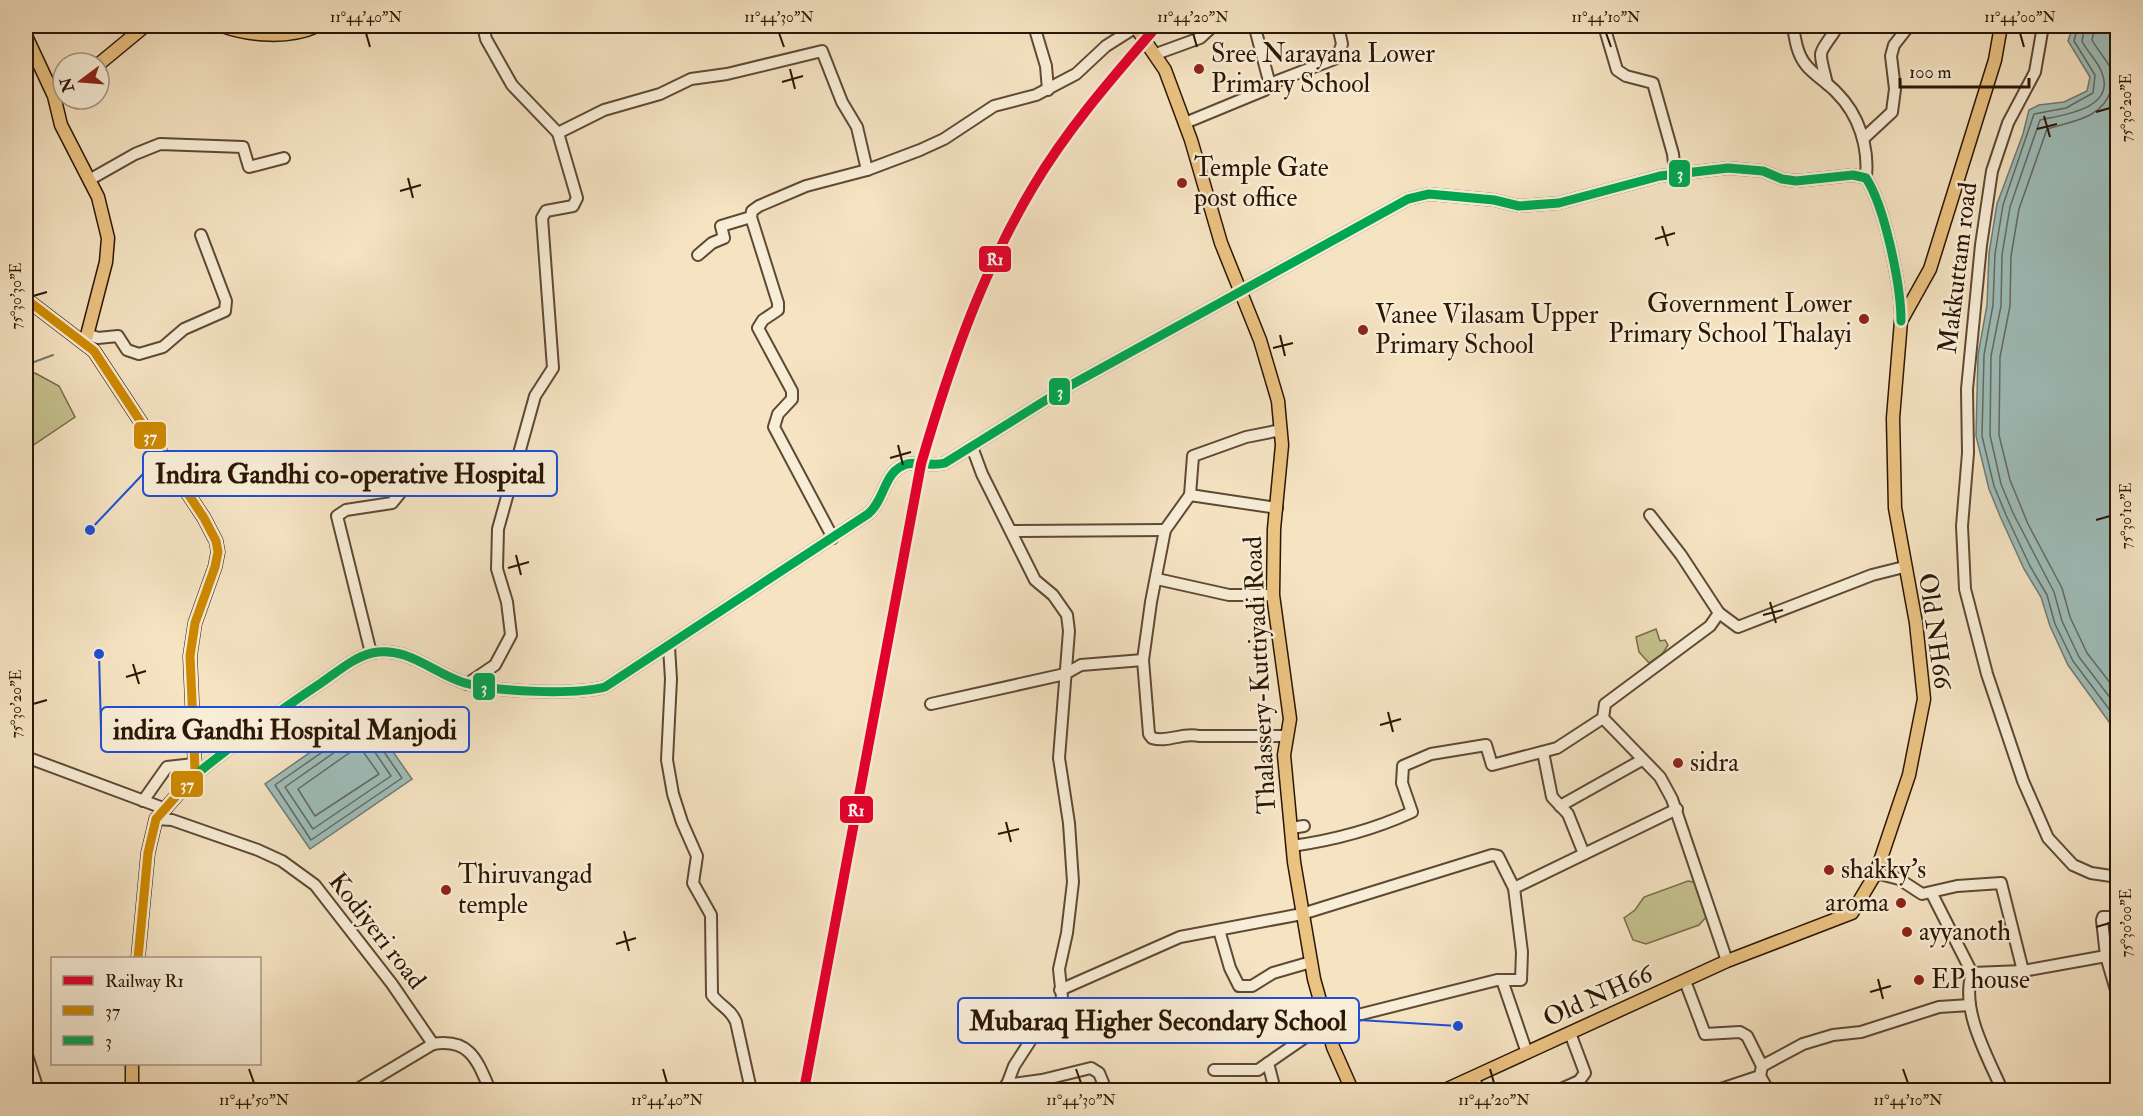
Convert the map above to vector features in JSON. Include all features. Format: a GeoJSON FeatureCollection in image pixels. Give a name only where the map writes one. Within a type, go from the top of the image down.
{"type":"FeatureCollection","features":[{"type":"Feature","properties":{"kind":"main road"},"geometry":{"type":"LineString","coordinates":[[111,54],[145,26]]}},
{"type":"Feature","properties":{"kind":"main road"},"geometry":{"type":"LineString","coordinates":[[222,26],[246,33],[273,34],[305,32],[317,26]]}},
{"type":"Feature","properties":{"kind":"main road","name":"Thalassery-Kuttiyadi Road"},"geometry":{"type":"LineString","coordinates":[[1135,26],[1165,70],[1185,123],[1221,243],[1242,292],[1273,379],[1281,430],[1274,595],[1290,719],[1284,754],[1292,846],[1311,962],[1326,1023],[1352,1090]]}},
{"type":"Feature","properties":{"kind":"main road","name":"Old NH66"},"geometry":{"type":"LineString","coordinates":[[1445,1090],[1727,962],[1852,913],[1876,873],[1909,775],[1924,699],[1916,623],[1895,508],[1893,417],[1901,321],[1930,269],[1995,60],[2001,26]]}},
{"type":"Feature","properties":{"kind":"main road"},"geometry":{"type":"LineString","coordinates":[[26,36],[51,78]]}},
{"type":"Feature","properties":{"kind":"main road"},"geometry":{"type":"LineString","coordinates":[[60,111],[61,125],[98,197],[108,238],[106,262],[86,339]]}},
{"type":"Feature","properties":{"kind":"main road"},"geometry":{"type":"LineString","coordinates":[[26,299],[86,339],[145,426],[204,518],[216,541],[215,567],[195,623],[190,656],[193,777],[160,813],[148,853],[138,957]]}},
{"type":"Feature","properties":{"kind":"main road"},"geometry":{"type":"LineString","coordinates":[[132,1065],[132,1090]]}},
{"type":"Feature","properties":{"kind":"street"},"geometry":{"type":"LineString","coordinates":[[467,684],[495,665],[510,635],[507,602],[497,568],[498,529],[535,396],[553,368],[542,218],[549,209],[573,206],[577,198],[558,133],[512,85],[486,39],[483,26]]}},
{"type":"Feature","properties":{"kind":"street"},"geometry":{"type":"LineString","coordinates":[[1035,26],[1046,66],[1048,90]]}},
{"type":"Feature","properties":{"kind":"street"},"geometry":{"type":"LineString","coordinates":[[833,538],[774,427],[778,414],[792,399],[792,391],[758,328],[763,320],[778,310],[778,303],[751,217],[752,211],[806,186],[867,170],[944,139],[994,106],[1048,90],[1076,74],[1106,46],[1135,26]]}},
{"type":"Feature","properties":{"kind":"street"},"geometry":{"type":"LineString","coordinates":[[1156,54],[1200,38],[1213,26]]}},
{"type":"Feature","properties":{"kind":"street"},"geometry":{"type":"LineString","coordinates":[[1185,123],[1265,90],[1269,81],[1256,32],[1258,26]]}},
{"type":"Feature","properties":{"kind":"street"},"geometry":{"type":"LineString","coordinates":[[1267,85],[1337,58],[1342,44],[1338,26]]}},
{"type":"Feature","properties":{"kind":"street"},"geometry":{"type":"LineString","coordinates":[[1604,26],[1617,70],[1626,76],[1653,83],[1674,154],[1675,173]]}},
{"type":"Feature","properties":{"kind":"street"},"geometry":{"type":"LineString","coordinates":[[1793,26],[1798,51],[1806,65],[1849,106],[1864,138],[1868,160],[1866,178],[1873,189],[1882,217],[1901,321]]}},
{"type":"Feature","properties":{"kind":"street"},"geometry":{"type":"LineString","coordinates":[[1827,84],[1819,58],[1821,51],[1838,26]]}},
{"type":"Feature","properties":{"kind":"street"},"geometry":{"type":"LineString","coordinates":[[1864,138],[1892,112],[1895,89],[1891,56],[1894,45],[1909,26]]}},
{"type":"Feature","properties":{"kind":"street","name":"Makkuttam road"},"geometry":{"type":"LineString","coordinates":[[2043,26],[2035,72],[2008,123],[1992,171],[1981,245],[1968,389],[1968,453],[1962,526],[1965,590],[1975,633],[2038,818],[2055,847],[2073,865],[2091,873],[2118,877]]}},
{"type":"Feature","properties":{"kind":"street"},"geometry":{"type":"LineString","coordinates":[[558,133],[604,110],[660,94],[691,79],[727,74],[822,51],[842,102],[857,127],[867,170]]}},
{"type":"Feature","properties":{"kind":"street"},"geometry":{"type":"LineString","coordinates":[[89,180],[135,153],[160,144],[243,147],[249,166],[284,158]]}},
{"type":"Feature","properties":{"kind":"street"},"geometry":{"type":"LineString","coordinates":[[193,777],[260,724],[351,663],[371,653],[393,652],[418,660],[467,684],[499,688],[586,692],[605,687],[874,510],[890,474],[907,464],[937,465],[972,447],[1062,390],[1408,199],[1429,194],[1494,200],[1519,206],[1559,203],[1675,173],[1728,168],[1763,171],[1782,179],[1796,181],[1853,175],[1866,178]]}},
{"type":"Feature","properties":{"kind":"street"},"geometry":{"type":"LineString","coordinates":[[698,255],[712,243],[724,238],[721,226],[751,217]]}},
{"type":"Feature","properties":{"kind":"street"},"geometry":{"type":"LineString","coordinates":[[86,339],[118,336],[127,350],[139,354],[163,347],[175,340],[184,329],[225,311],[226,302],[201,235]]}},
{"type":"Feature","properties":{"kind":"street"},"geometry":{"type":"LineString","coordinates":[[1281,430],[1246,436],[1193,456],[1190,495],[1165,530],[1143,660],[1149,734],[1152,738],[1158,740],[1187,733],[1199,736],[1287,736]]}},
{"type":"Feature","properties":{"kind":"street"},"geometry":{"type":"LineString","coordinates":[[972,447],[982,474],[1035,580],[1058,600],[1067,615],[1069,632],[1059,758],[1069,823],[1073,882],[1067,933],[1059,969],[1063,1007],[1036,1032],[1014,1066],[1005,1088]]}},
{"type":"Feature","properties":{"kind":"street"},"geometry":{"type":"LineString","coordinates":[[371,653],[337,516],[346,510],[392,503],[405,487],[514,473]]}},
{"type":"Feature","properties":{"kind":"street"},"geometry":{"type":"LineString","coordinates":[[1190,495],[1277,508]]}},
{"type":"Feature","properties":{"kind":"street"},"geometry":{"type":"LineString","coordinates":[[1650,515],[1681,555],[1719,613],[1738,627],[1872,575],[1904,567]]}},
{"type":"Feature","properties":{"kind":"street"},"geometry":{"type":"LineString","coordinates":[[1012,531],[1165,530]]}},
{"type":"Feature","properties":{"kind":"street"},"geometry":{"type":"LineString","coordinates":[[1157,579],[1229,595],[1274,595]]}},
{"type":"Feature","properties":{"kind":"street"},"geometry":{"type":"LineString","coordinates":[[1719,613],[1710,626],[1605,704],[1604,718],[1660,777],[1677,809],[1727,962]]}},
{"type":"Feature","properties":{"kind":"street"},"geometry":{"type":"LineString","coordinates":[[669,647],[671,679],[667,760],[673,794],[686,835],[697,856],[693,883],[711,915],[712,995],[719,1005],[732,1012],[751,1090]]}},
{"type":"Feature","properties":{"kind":"street"},"geometry":{"type":"LineString","coordinates":[[931,704],[1065,674],[1081,665],[1143,660]]}},
{"type":"Feature","properties":{"kind":"street"},"geometry":{"type":"LineString","coordinates":[[1292,846],[1328,841],[1378,827],[1412,812],[1402,783],[1403,766],[1431,754],[1486,745],[1492,765],[1562,745],[1604,718]]}},
{"type":"Feature","properties":{"kind":"street"},"geometry":{"type":"LineString","coordinates":[[1543,752],[1552,797],[1568,814],[1584,854]]}},
{"type":"Feature","properties":{"kind":"street","name":"Kodiyeri road"},"geometry":{"type":"LineString","coordinates":[[26,757],[143,801],[172,820],[258,850],[282,861],[315,885],[392,984],[433,1044]]}},
{"type":"Feature","properties":{"kind":"street"},"geometry":{"type":"LineString","coordinates":[[1560,806],[1642,760]]}},
{"type":"Feature","properties":{"kind":"street"},"geometry":{"type":"LineString","coordinates":[[143,801],[167,767],[194,764]]}},
{"type":"Feature","properties":{"kind":"street"},"geometry":{"type":"LineString","coordinates":[[1514,888],[1677,809]]}},
{"type":"Feature","properties":{"kind":"street"},"geometry":{"type":"LineString","coordinates":[[1291,828],[1304,826]]}},
{"type":"Feature","properties":{"kind":"street"},"geometry":{"type":"LineString","coordinates":[[1060,990],[1180,937],[1302,914],[1492,855],[1498,856],[1514,888],[1522,952],[1521,980],[1502,980],[1465,987],[1326,1023],[1258,1070],[1214,1070]]}},
{"type":"Feature","properties":{"kind":"street"},"geometry":{"type":"LineString","coordinates":[[1876,873],[1899,879],[1922,894],[1932,894],[1957,886],[2001,883],[2023,971]]}},
{"type":"Feature","properties":{"kind":"street"},"geometry":{"type":"LineString","coordinates":[[1932,894],[1972,973],[1969,983],[1970,1005],[2002,1090]]}},
{"type":"Feature","properties":{"kind":"street"},"geometry":{"type":"LineString","coordinates":[[2118,916],[2103,917],[2102,920],[2106,956],[2118,996]]}},
{"type":"Feature","properties":{"kind":"street"},"geometry":{"type":"LineString","coordinates":[[1219,930],[1230,968],[1239,986],[1252,986],[1273,973],[1311,962]]}},
{"type":"Feature","properties":{"kind":"street"},"geometry":{"type":"LineString","coordinates":[[1972,973],[2023,971],[2106,956]]}},
{"type":"Feature","properties":{"kind":"street"},"geometry":{"type":"LineString","coordinates":[[1502,980],[1527,1053]]}},
{"type":"Feature","properties":{"kind":"street"},"geometry":{"type":"LineString","coordinates":[[1685,981],[1706,1035],[1740,1032],[1748,1035],[1768,1090]]}},
{"type":"Feature","properties":{"kind":"street"},"geometry":{"type":"LineString","coordinates":[[1718,1090],[1761,1071],[1803,1044],[1833,1035],[1861,1032],[1939,1007],[1970,1005]]}},
{"type":"Feature","properties":{"kind":"street"},"geometry":{"type":"LineString","coordinates":[[1559,1090],[1579,1081],[1585,1073],[1570,1033]]}},
{"type":"Feature","properties":{"kind":"street"},"geometry":{"type":"LineString","coordinates":[[356,1090],[433,1044],[448,1041],[461,1044],[473,1056],[489,1090]]}},
{"type":"Feature","properties":{"kind":"street"},"geometry":{"type":"LineString","coordinates":[[26,1052],[38,1090]]}},
{"type":"Feature","properties":{"kind":"street"},"geometry":{"type":"LineString","coordinates":[[1268,1063],[1275,1090]]}},
{"type":"Feature","properties":{"kind":"street"},"geometry":{"type":"LineString","coordinates":[[1005,1088],[1091,1068],[1099,1073],[1106,1090]]}},
{"type":"Feature","properties":{"kind":"street"},"geometry":{"type":"LineString","coordinates":[[1474,1077],[1478,1090]]}},
{"type":"Feature","properties":{"kind":"shaded area"},"geometry":{"type":"Polygon","coordinates":[[[35,373],[59,386],[75,417],[26,450],[26,376],[35,373]]]}},
{"type":"Feature","properties":{"kind":"shaded area"},"geometry":{"type":"Polygon","coordinates":[[[1656,629],[1660,641],[1665,640],[1668,645],[1663,653],[1649,663],[1639,652],[1636,637],[1656,629]]]}},
{"type":"Feature","properties":{"kind":"shaded area"},"geometry":{"type":"Polygon","coordinates":[[[1688,881],[1698,883],[1708,915],[1699,925],[1646,944],[1633,940],[1624,918],[1635,910],[1644,897],[1688,881]]]}},
{"type":"Feature","properties":{"kind":"water"},"geometry":{"type":"Polygon","coordinates":[[[2073,26],[2117,26],[2117,733],[2068,665],[2050,626],[2041,597],[2024,569],[1989,489],[1976,436],[1978,355],[1987,305],[1989,253],[1997,204],[2023,134],[2029,110],[2039,105],[2064,102],[2087,91],[2090,77],[2068,41],[2073,26]]]}},
{"type":"Feature","properties":{"kind":"water"},"geometry":{"type":"Polygon","coordinates":[[[366,713],[412,779],[310,849],[265,784],[366,713]]]}},
{"type":"Feature","properties":{"kind":"waterway"},"geometry":{"type":"LineString","coordinates":[[26,365],[53,355]]}},
{"type":"Feature","properties":{"kind":"rail line","name":"R1"},"geometry":{"type":"LineString","coordinates":[[804,1090],[921,464],[943,392],[982,288],[1014,220],[1033,187],[1076,124],[1157,26]]}},
{"type":"Feature","properties":{"kind":"transit line","name":"3"},"geometry":{"type":"LineString","coordinates":[[193,777],[288,706],[352,662],[372,653],[397,653],[454,679],[496,689],[556,692],[605,687],[868,514],[874,508],[893,473],[899,468],[912,463],[945,463],[1062,390],[1408,199],[1429,194],[1494,200],[1519,206],[1559,203],[1660,176],[1728,168],[1763,171],[1782,179],[1796,181],[1853,175],[1866,178],[1873,191],[1891,247],[1901,321]]}},
{"type":"Feature","properties":{"kind":"transit line","name":"37"},"geometry":{"type":"LineString","coordinates":[[26,299],[94,351],[204,518],[216,541],[218,552],[195,623],[190,656],[195,769],[193,777],[156,819],[148,853],[138,957]]}},
{"type":"Feature","properties":{"kind":"place","name":"Sree Narayana Lower Primary School"},"geometry":{"type":"Point","coordinates":[1199,69]}},
{"type":"Feature","properties":{"kind":"place","name":"Temple Gate post office"},"geometry":{"type":"Point","coordinates":[1182,183]}},
{"type":"Feature","properties":{"kind":"place","name":"Government Lower Primary School Thalayi"},"geometry":{"type":"Point","coordinates":[1864,319]}},
{"type":"Feature","properties":{"kind":"place","name":"Vanee Vilasam Upper Primary School"},"geometry":{"type":"Point","coordinates":[1363,330]}},
{"type":"Feature","properties":{"kind":"place","name":"Indira Gandhi co-operative Hospital"},"geometry":{"type":"Point","coordinates":[90,530]}},
{"type":"Feature","properties":{"kind":"place","name":"indira Gandhi Hospital Manjodi"},"geometry":{"type":"Point","coordinates":[99,654]}},
{"type":"Feature","properties":{"kind":"place","name":"sidra"},"geometry":{"type":"Point","coordinates":[1678,763]}},
{"type":"Feature","properties":{"kind":"place","name":"shakky's"},"geometry":{"type":"Point","coordinates":[1829,870]}},
{"type":"Feature","properties":{"kind":"place","name":"Thiruvangad temple"},"geometry":{"type":"Point","coordinates":[446,890]}},
{"type":"Feature","properties":{"kind":"place","name":"aroma"},"geometry":{"type":"Point","coordinates":[1901,903]}},
{"type":"Feature","properties":{"kind":"place","name":"ayyanoth"},"geometry":{"type":"Point","coordinates":[1907,932]}},
{"type":"Feature","properties":{"kind":"place","name":"EP house"},"geometry":{"type":"Point","coordinates":[1919,980]}},
{"type":"Feature","properties":{"kind":"place","name":"Mubaraq Higher Secondary School"},"geometry":{"type":"Point","coordinates":[1458,1026]}}]}
